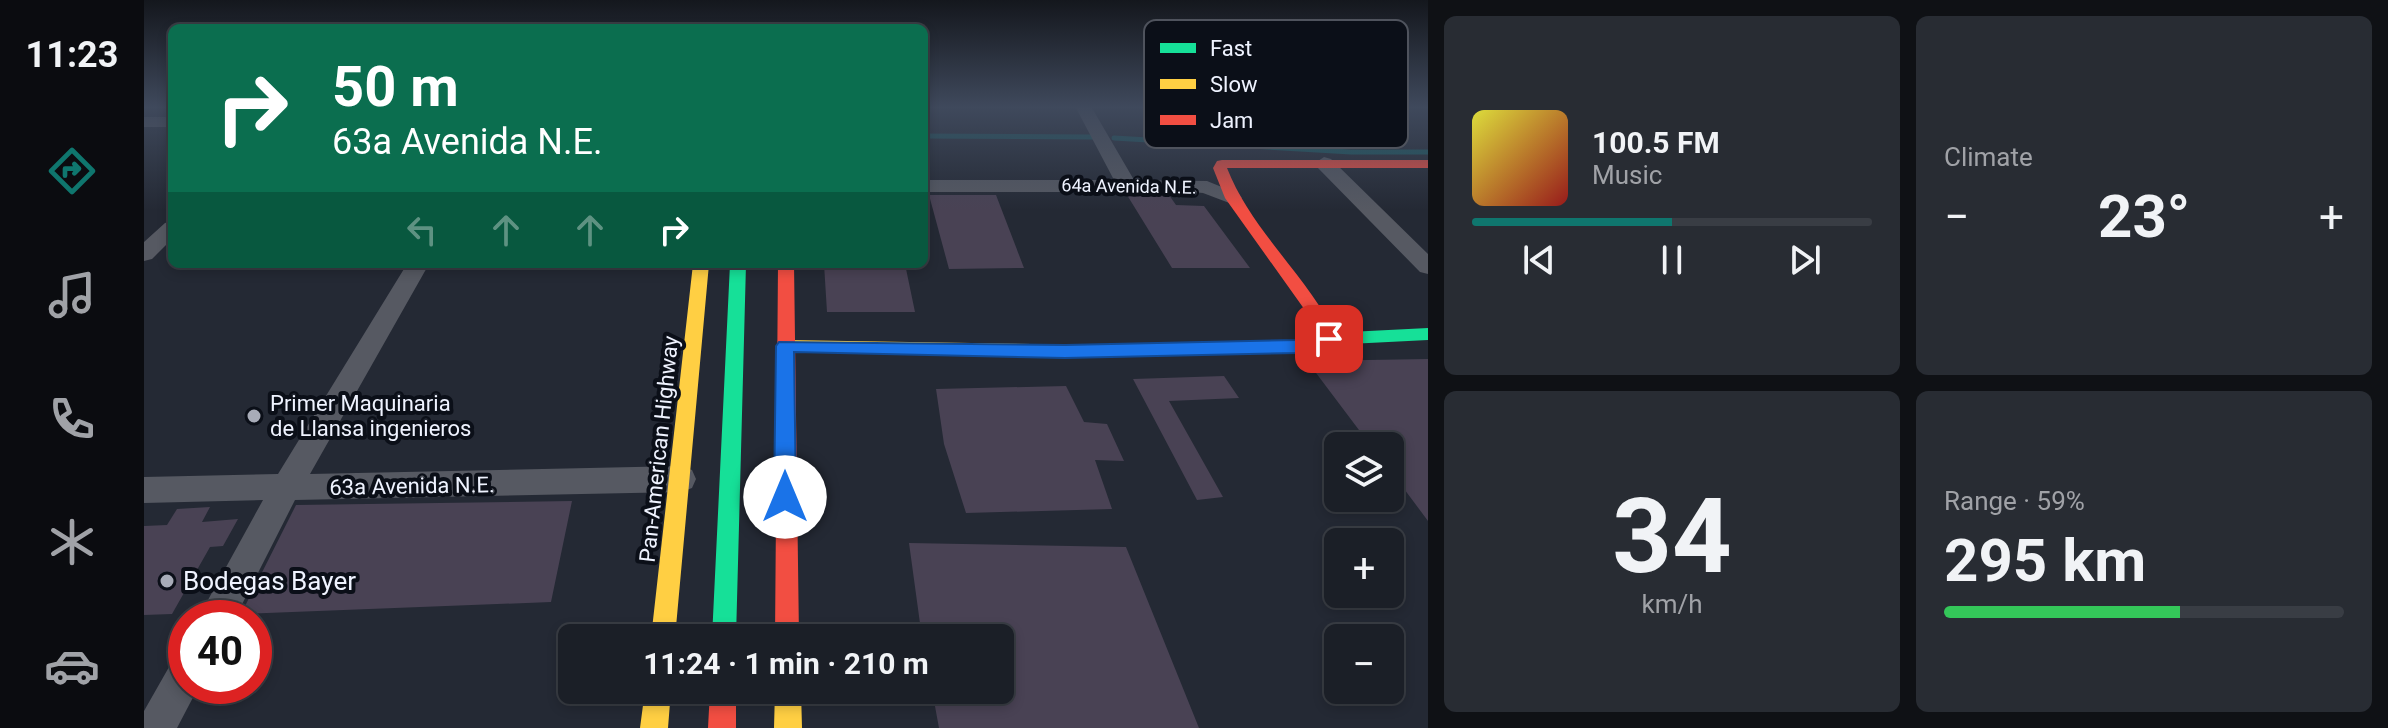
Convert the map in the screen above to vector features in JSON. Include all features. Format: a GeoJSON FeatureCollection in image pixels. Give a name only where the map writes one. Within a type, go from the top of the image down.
{"type":"FeatureCollection","features":[{"type":"Feature","properties":{"kind":"main road","name":"64a Avenida N.E."},"geometry":{"type":"LineString","coordinates":[[1232,198],[1221,172],[1222,164],[1428,164]]}},
{"type":"Feature","properties":{"kind":"main road"},"geometry":{"type":"LineString","coordinates":[[1232,198],[1320,319],[1329,339]]}},
{"type":"Feature","properties":{"kind":"main road","name":"Pan-American Highway"},"geometry":{"type":"LineString","coordinates":[[665,624],[701,268]]}},
{"type":"Feature","properties":{"kind":"main road"},"geometry":{"type":"LineString","coordinates":[[724,624],[738,268]]}},
{"type":"Feature","properties":{"kind":"main road"},"geometry":{"type":"LineString","coordinates":[[786,268],[787,624]]}},
{"type":"Feature","properties":{"kind":"main road"},"geometry":{"type":"LineString","coordinates":[[736,296],[757,273]]}},
{"type":"Feature","properties":{"kind":"main road"},"geometry":{"type":"LineString","coordinates":[[785,346],[1065,352],[1297,347],[1329,339],[1428,334]]}},
{"type":"Feature","properties":{"kind":"main road"},"geometry":{"type":"LineString","coordinates":[[654,728],[657,704]]}},
{"type":"Feature","properties":{"kind":"main road"},"geometry":{"type":"LineString","coordinates":[[722,728],[723,704]]}},
{"type":"Feature","properties":{"kind":"main road"},"geometry":{"type":"LineString","coordinates":[[788,704],[788,728]]}},
{"type":"Feature","properties":{"kind":"street"},"geometry":{"type":"LineString","coordinates":[[1105,142],[1125,178],[1122,185]]}},
{"type":"Feature","properties":{"kind":"street"},"geometry":{"type":"LineString","coordinates":[[1324,163],[1428,267]]}},
{"type":"Feature","properties":{"kind":"street","name":"64a Avenida N.E."},"geometry":{"type":"LineString","coordinates":[[928,186],[1207,187],[1232,198]]}},
{"type":"Feature","properties":{"kind":"street"},"geometry":{"type":"LineString","coordinates":[[144,254],[168,231]]}},
{"type":"Feature","properties":{"kind":"street"},"geometry":{"type":"LineString","coordinates":[[144,254],[168,253]]}},
{"type":"Feature","properties":{"kind":"street"},"geometry":{"type":"LineString","coordinates":[[226,600],[285,489],[416,268]]}},
{"type":"Feature","properties":{"kind":"street","name":"63a Avenida N.E."},"geometry":{"type":"LineString","coordinates":[[144,490],[681,479]]}},
{"type":"Feature","properties":{"kind":"street"},"geometry":{"type":"LineString","coordinates":[[156,728],[169,704]]}},
{"type":"Feature","properties":{"kind":"building"},"geometry":{"type":"Polygon","coordinates":[[[929,195],[996,195],[1024,268],[949,269],[929,195]]]}},
{"type":"Feature","properties":{"kind":"building"},"geometry":{"type":"Polygon","coordinates":[[[1127,195],[1169,195],[1176,205],[1204,206],[1250,268],[1172,268],[1127,195]]]}},
{"type":"Feature","properties":{"kind":"building"},"geometry":{"type":"Polygon","coordinates":[[[824,268],[906,268],[915,312],[827,312],[824,268]]]}},
{"type":"Feature","properties":{"kind":"building"},"geometry":{"type":"Polygon","coordinates":[[[1428,359],[1428,521],[1404,489],[1404,432],[1360,432],[1307,361],[1428,359]]]}},
{"type":"Feature","properties":{"kind":"building"},"geometry":{"type":"Polygon","coordinates":[[[1224,376],[1239,398],[1169,401],[1223,497],[1197,500],[1133,379],[1224,376]]]}},
{"type":"Feature","properties":{"kind":"building"},"geometry":{"type":"Polygon","coordinates":[[[1066,386],[1084,422],[1107,424],[1124,461],[1095,460],[1112,509],[966,513],[944,444],[936,389],[1066,386]]]}},
{"type":"Feature","properties":{"kind":"building"},"geometry":{"type":"Polygon","coordinates":[[[572,501],[551,602],[272,613],[272,600],[248,600],[296,505],[572,501]]]}},
{"type":"Feature","properties":{"kind":"building","name":"Bodegas Bayer"},"geometry":{"type":"Polygon","coordinates":[[[210,507],[202,522],[238,519],[223,546],[210,547],[180,600],[168,600],[168,614],[144,615],[144,526],[167,525],[177,509],[210,507]]]}},
{"type":"Feature","properties":{"kind":"building"},"geometry":{"type":"Polygon","coordinates":[[[909,543],[1126,547],[1199,728],[939,728],[935,704],[1014,704],[1014,624],[920,624],[909,543]]]}},
{"type":"Feature","properties":{"kind":"waterway"},"geometry":{"type":"LineString","coordinates":[[1283,148],[1428,152]]}},
{"type":"Feature","properties":{"kind":"traffic: fast"},"geometry":{"type":"LineString","coordinates":[[725,624],[738,268]]}},
{"type":"Feature","properties":{"kind":"traffic: fast"},"geometry":{"type":"LineString","coordinates":[[1091,351],[1297,347],[1329,339],[1428,334]]}},
{"type":"Feature","properties":{"kind":"traffic: slow"},"geometry":{"type":"LineString","coordinates":[[664,624],[701,268]]}},
{"type":"Feature","properties":{"kind":"traffic: slow"},"geometry":{"type":"LineString","coordinates":[[785,346],[1091,351]]}},
{"type":"Feature","properties":{"kind":"traffic: slow"},"geometry":{"type":"LineString","coordinates":[[654,728],[657,704]]}},
{"type":"Feature","properties":{"kind":"traffic: slow"},"geometry":{"type":"LineString","coordinates":[[788,704],[788,728]]}},
{"type":"Feature","properties":{"kind":"traffic: jam"},"geometry":{"type":"LineString","coordinates":[[1329,339],[1320,319],[1232,198],[1220,168],[1222,164],[1428,164]]}},
{"type":"Feature","properties":{"kind":"traffic: jam"},"geometry":{"type":"LineString","coordinates":[[786,268],[787,624]]}},
{"type":"Feature","properties":{"kind":"traffic: jam"},"geometry":{"type":"LineString","coordinates":[[722,728],[723,704]]}},
{"type":"Feature","properties":{"kind":"place","name":"Primer Maquinaria de Llansa ingenieros"},"geometry":{"type":"Point","coordinates":[254,416]}},
{"type":"Feature","properties":{"kind":"place","name":"Bodegas Bayer"},"geometry":{"type":"Point","coordinates":[167,581]}},
{"type":"Feature","properties":{"kind":"route"},"geometry":{"type":"LineString","coordinates":[[785,497],[785,346],[1065,352],[1297,347],[1329,339]]}}]}
